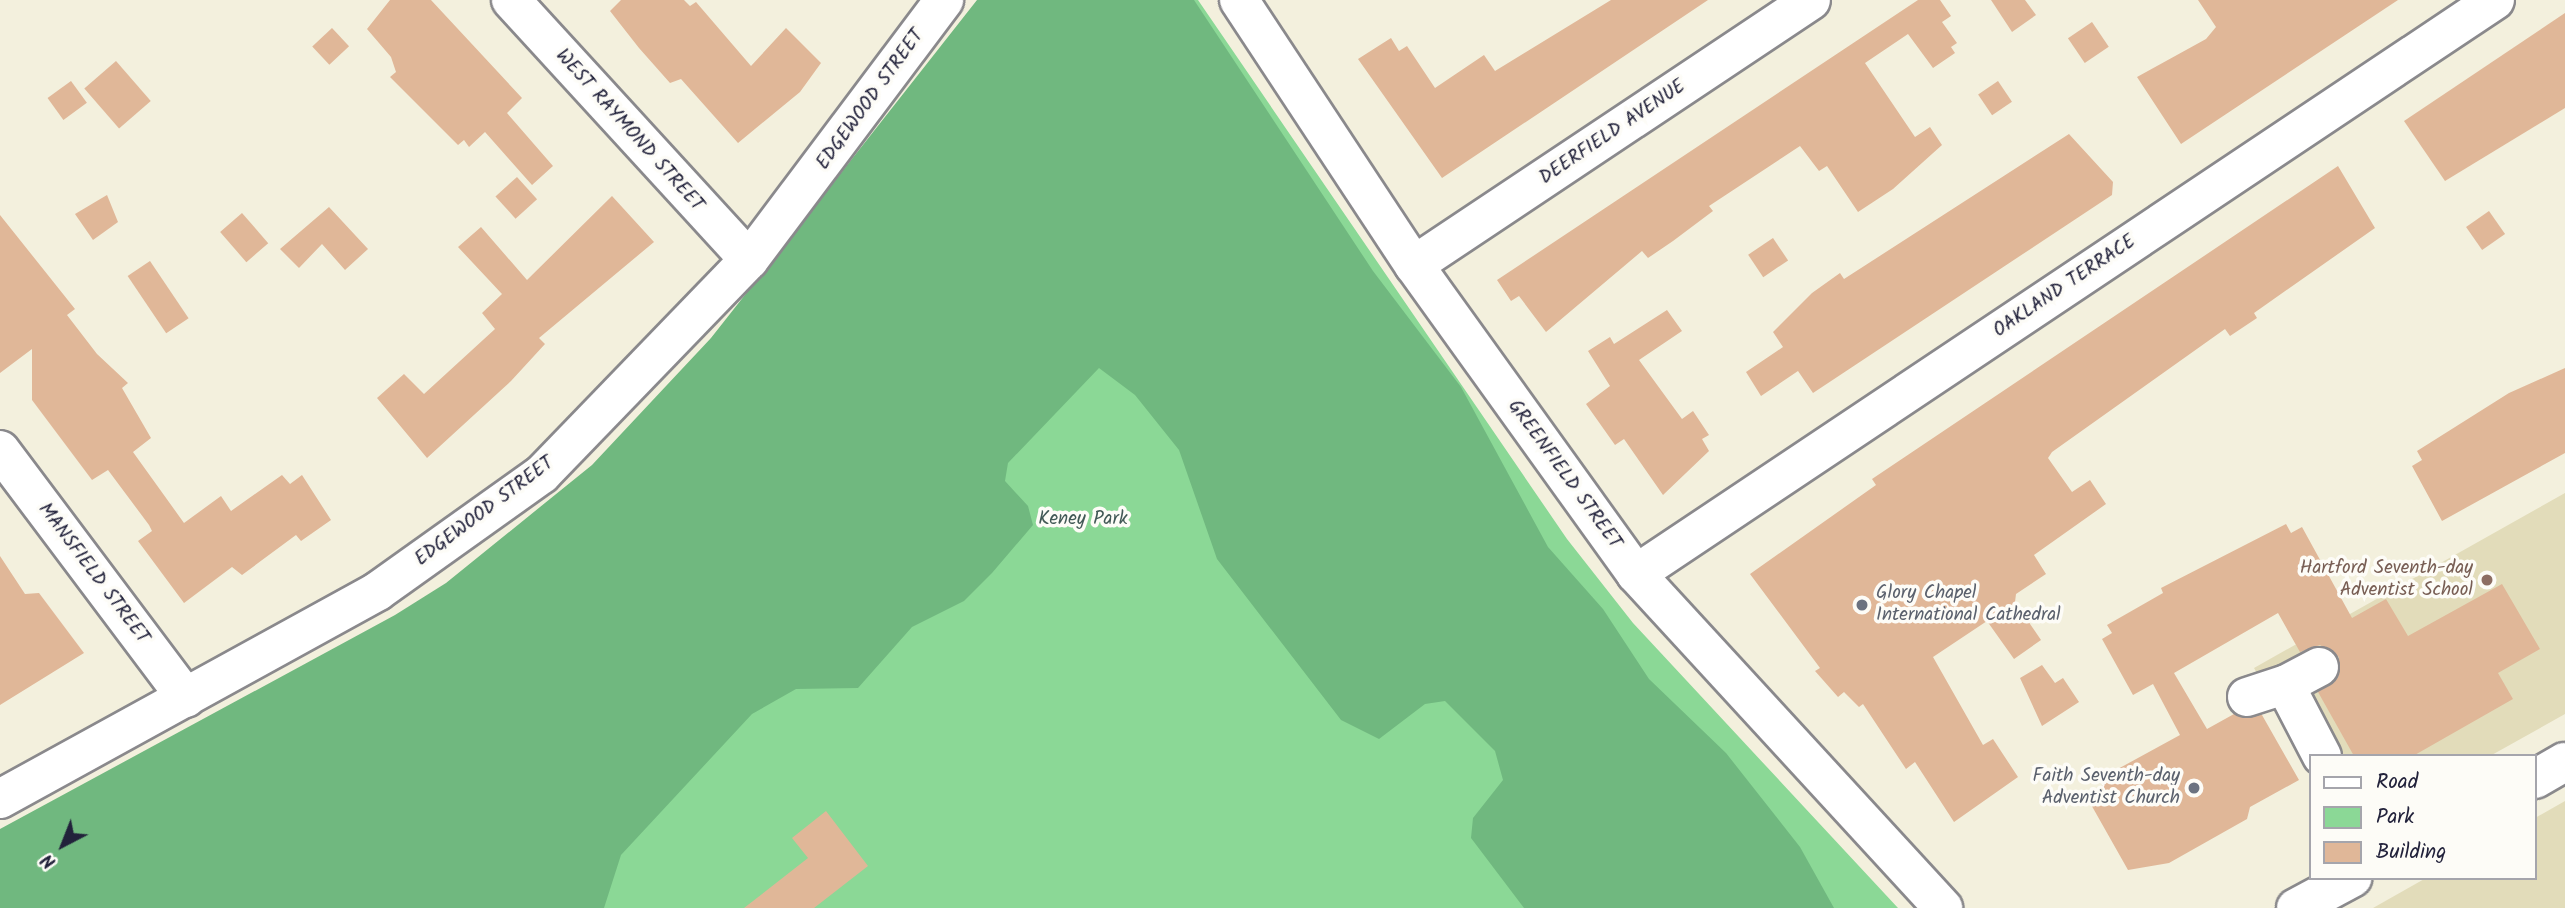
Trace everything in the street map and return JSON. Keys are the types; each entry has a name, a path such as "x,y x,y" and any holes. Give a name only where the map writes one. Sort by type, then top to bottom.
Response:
{"street":[{"name":"WEST RAYMOND STREET","path":"511,0 749,260"},
{"name":"EDGEWOOD STREET","path":"0,799 378,591 542,474 749,260 944,0"},
{"name":"GREENFIELD STREET","path":"1239,0 1414,265 1636,574 1943,908"},
{"name":"DEERFIELD AVENUE","path":"1414,265 1811,0"},
{"name":"OAKLAND TERRACE","path":"1636,574 2495,0"},
{"name":"MANSFIELD STREET","path":"0,450 187,698"},
{"path":"2247,697 2285,685 2319,667"},
{"path":"2285,685 2321,754"},
{"path":"2537,778 2565,762"},
{"path":"2296,908 2348,880"}],"shaded area":[{"name":"Hartford Seventh-day Adventist School","path":"2565,493 2565,714 2494,754 2310,754 2310,766 2254,668"},
{"path":"2565,801 2565,908 2373,908 2422,880 2537,880 2537,817"}],"green space":[{"name":"Keney Park","path":"977,0 1194,0 1373,271 1461,387 1548,547 1603,609 1649,679 1726,753 1800,847 1834,908 1524,908 1471,838 1473,818 1503,780 1495,751 1445,701 1425,704 1379,739 1341,720 1217,559 1179,450 1135,395 1099,368 1008,463 1005,481 1028,506 1033,525 992,573 964,601 912,627 858,688 796,689 752,714 621,855 604,908 0,908 0,829 395,615 446,583 592,465 711,338"},
{"name":"Keney Park","path":"990,0 1198,0 1567,539 1633,623 1898,908 0,908 512,538 629,438"}],"building":[{"path":"390,0 431,0 522,98 507,113 553,166 532,185 485,132 469,147 464,140 458,145 390,77 396,72 391,57 367,29"},
{"path":"621,0 684,0 690,6 696,2 751,66 786,28 821,63 800,92 738,143 681,79 670,83 639,48 610,11"},
{"path":"1611,0 1708,0 1442,178 1358,59 1391,38 1399,51 1407,46 1435,88 1484,55 1495,71"},
{"path":"1918,0 1940,0 1951,16 1942,22 1957,43 1951,47 1955,53 1933,68 1908,34 1865,63 1915,137 1930,127 1942,145 1893,189 1858,212 1827,166 1819,171 1800,146 1709,206 1713,211 1648,258 1642,251 1546,332 1519,296 1511,301 1497,280"},
{"path":"1991,0 2025,0 2036,15 2012,32"},
{"path":"2198,0 2398,0 2181,144 2137,77 2206,39 2216,27"},
{"path":"2565,13 2565,108 2445,181 2404,121"},
{"path":"2092,22 2109,47 2085,63 2068,38"},
{"path":"332,28 349,46 329,65 312,46"},
{"path":"116,61 151,101 119,129 84,89"},
{"path":"71,81 87,103 63,120 48,98"},
{"path":"1998,81 2012,102 1992,115 1978,94"},
{"path":"2069,134 2113,182 2112,195 1813,393 1798,371 1761,396 1746,372 1783,347 1773,332 1812,293 1840,273 1844,279"},
{"path":"2338,166 2375,228 2254,313 2257,318 2230,336 2225,329 2052,452 2048,458 2072,492 2090,480 2106,504 2034,555 2046,574 2016,594 2015,602 2041,640 2014,659 1987,621 1933,657 1983,745 1993,739 2018,777 1954,822 1915,762 1906,769 1863,704 1859,707 1844,692 1838,697 1815,671 1820,668 1750,574 1876,485 1872,479"},
{"path":"517,177 537,199 516,219 495,196"},
{"path":"107,195 118,222 93,240 75,214"},
{"path":"612,196 654,242 539,338 545,344 511,381 427,458 377,398 404,374 424,394 495,329 482,313 502,294 458,247 481,227 527,280"},
{"path":"329,207 368,249 345,270 322,244 299,268 280,249"},
{"path":"2489,211 2505,234 2482,250 2466,227"},
{"path":"242,213 268,243 246,262 220,232"},
{"path":"0,215 75,309 67,315 97,354 128,383 122,388 151,438 133,452 184,523 221,496 231,511 282,475 290,484 302,475 331,520 301,541 296,535 242,575 232,567 184,603 138,541 152,531 108,470 92,480 32,400 32,349 0,373"},
{"path":"1773,238 1788,260 1763,277 1748,255"},
{"path":"150,261 189,318 166,333 128,276"},
{"path":"1667,310 1682,331 1639,360 1682,419 1693,411 1709,435 1702,439 1709,451 1663,495 1624,439 1615,445 1586,404 1610,386 1588,351 1610,337 1614,344"},
{"path":"2565,368 2565,453 2442,521 2412,466 2422,460 2417,451 2509,393"},
{"path":"2286,524 2291,533 2302,527 2352,618 2386,599 2408,636 2502,584 2540,649 2498,673 2513,699 2417,754 2353,754 2318,692 2338,678 2339,657 2320,645 2300,652 2278,613 2174,673 2207,729 2234,714 2262,715 2299,780 2250,807 2247,819 2169,863 2128,870 2089,801 2106,791 2102,785 2116,770 2180,735 2153,684 2133,695 2102,639 2112,633 2107,625 2163,593 2161,588"},
{"path":"0,556 25,594 39,593 84,653 0,705"},
{"path":"2042,665 2055,683 2063,678 2079,702 2042,726 2020,678"},
{"path":"826,811 868,866 814,908 744,908 808,858 792,838"}],"place":[{"name":"Hartford Seventh-day Adventist School","path":"2487,580"},
{"name":"Glory Chapel International Cathedral","path":"1862,605"},
{"name":"Faith Seventh-day Adventist Church","path":"2194,788"}]}
